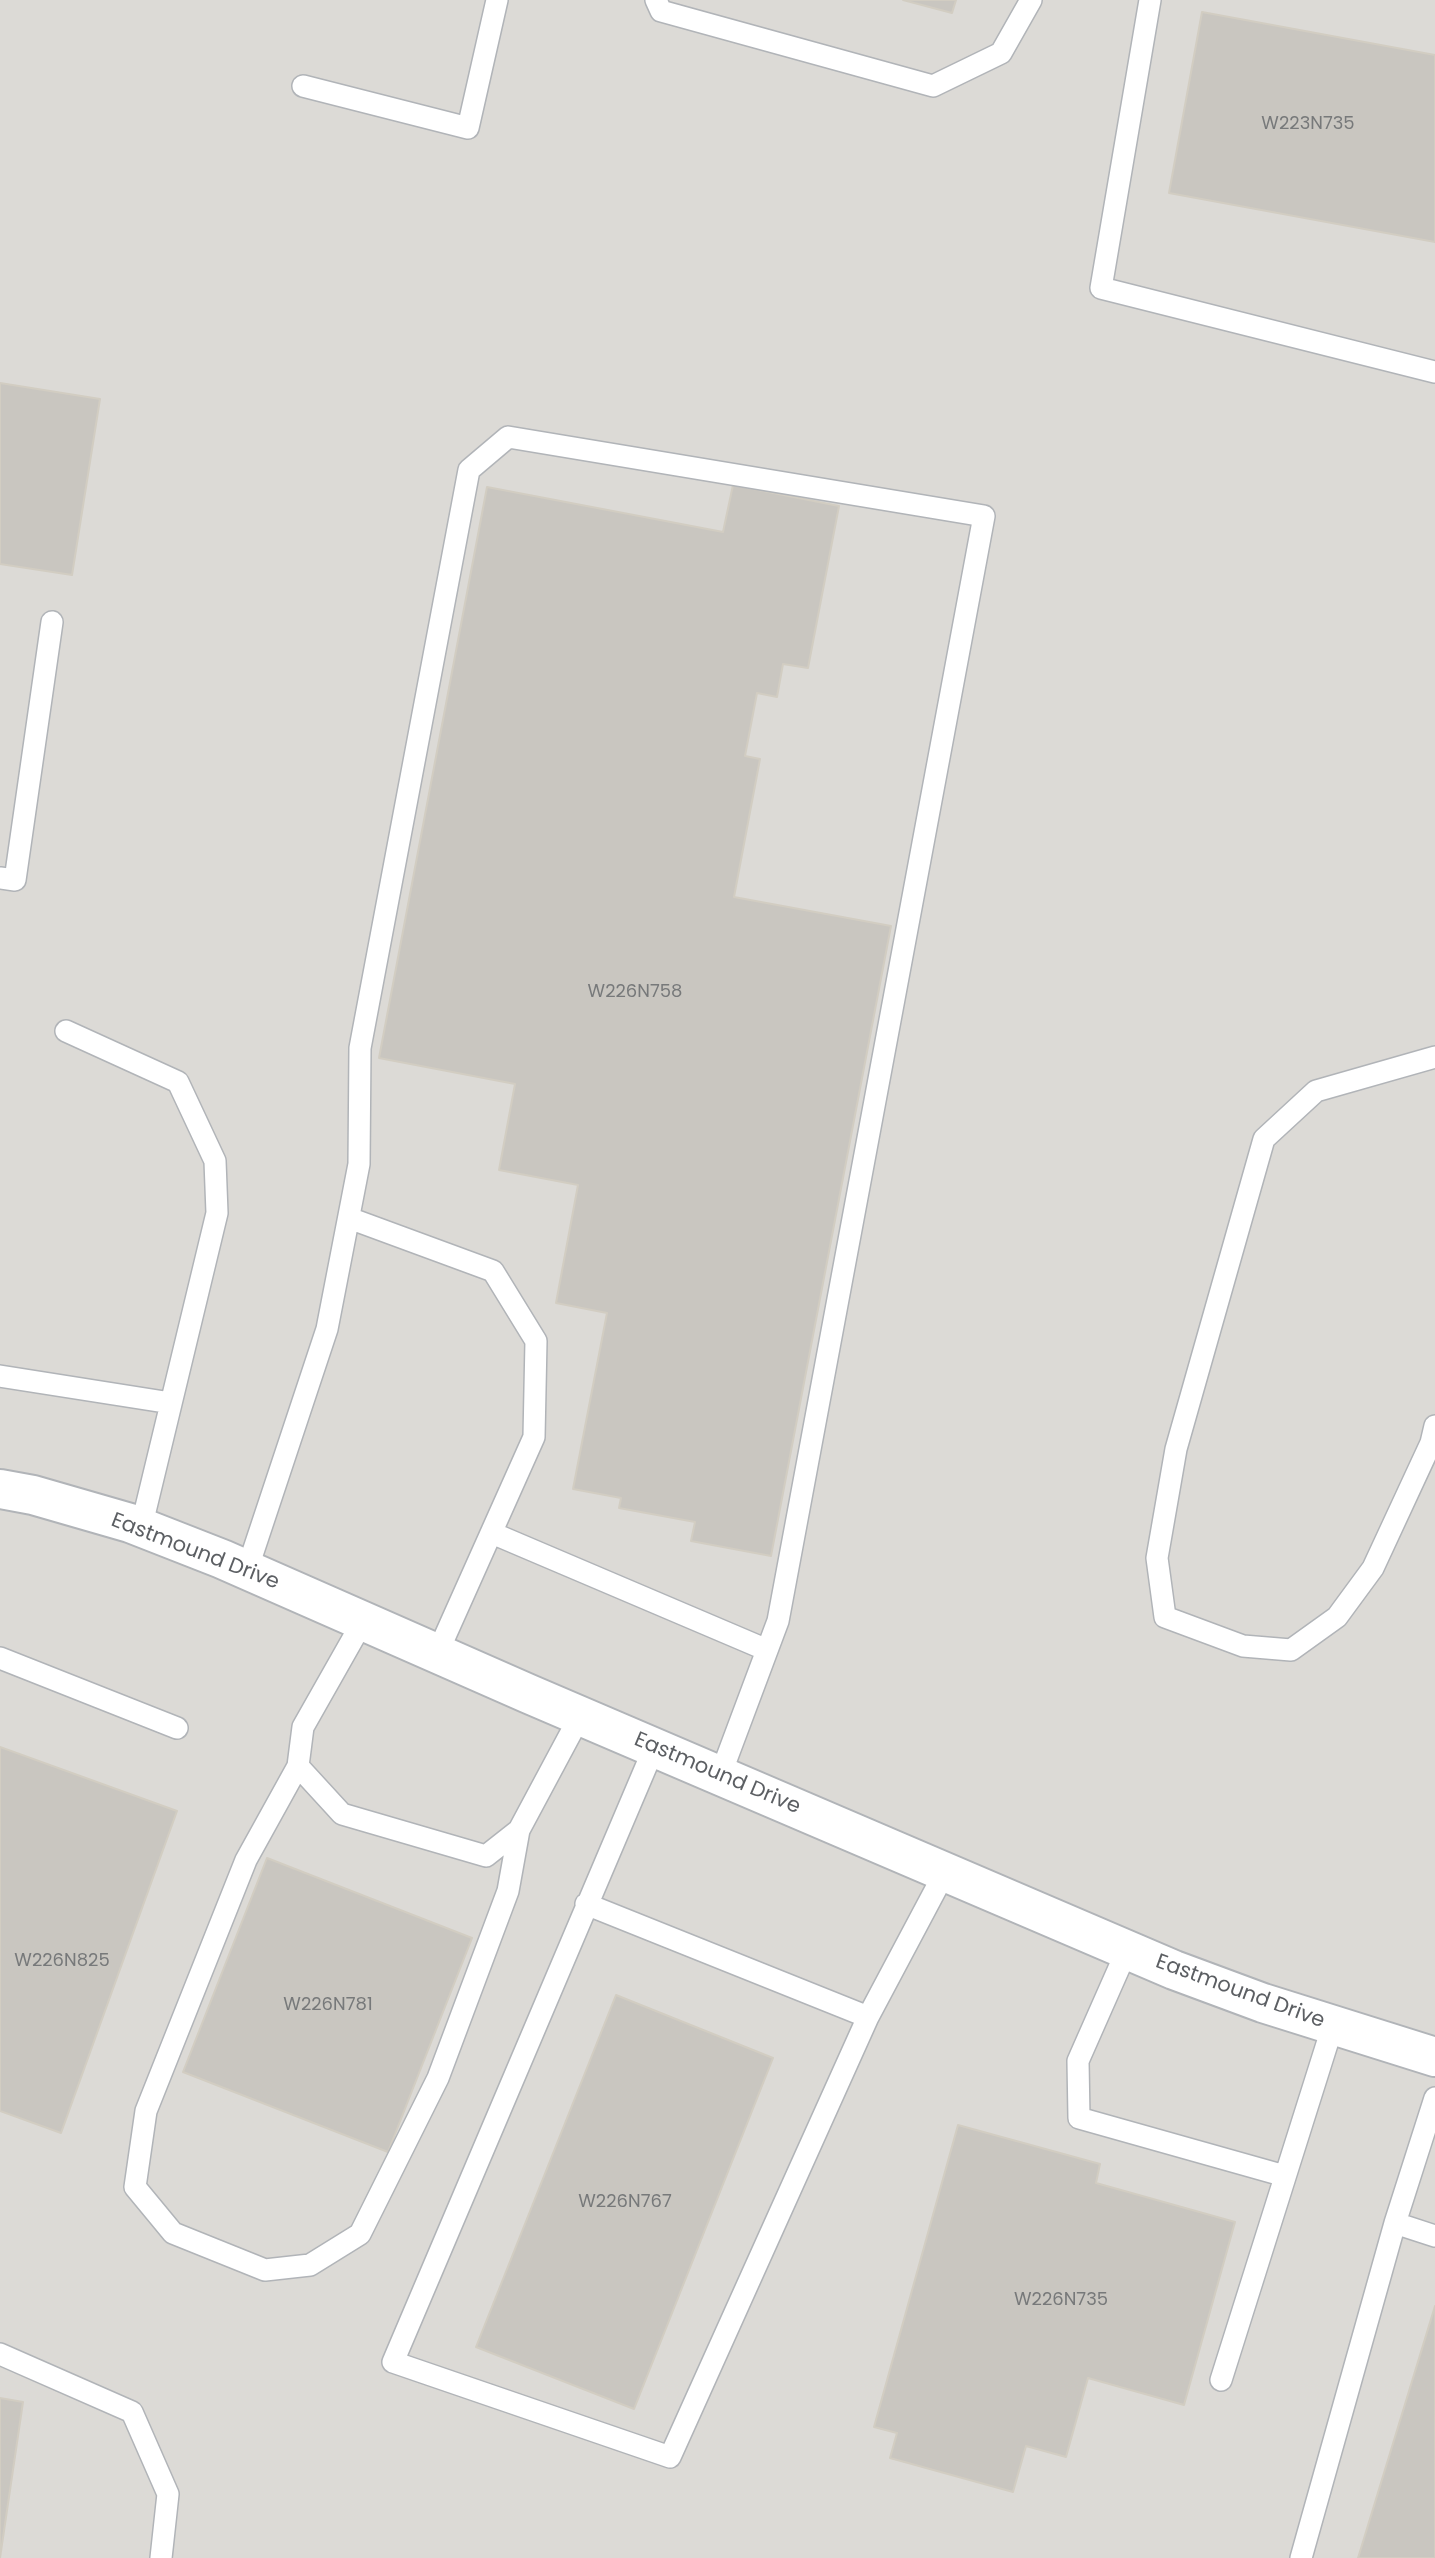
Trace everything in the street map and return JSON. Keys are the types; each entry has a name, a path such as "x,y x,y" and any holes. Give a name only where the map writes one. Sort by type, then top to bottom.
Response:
{"street":[{"name":"Eastmound Drive","path":"0,1489 33,1495 141,1528 247,1570 1127,1950 1263,2003 1435,2057"}],"lane":[{"path":"303,86 468,128 497,0"},
{"path":"656,0 661,11 933,86 1001,53 1031,0"},
{"path":"1150,0 1101,288 1435,372"},
{"path":"247,1570 327,1329 359,1164 360,1048 469,470 508,437 984,516 778,1620 720,1776"},
{"path":"0,878 15,880 52,622"},
{"path":"66,1031 178,1083 215,1161 217,1213 141,1528"},
{"path":"1435,1058 1316,1091 1264,1139 1176,1449 1157,1558 1165,1617 1243,1646 1291,1650 1337,1617 1373,1568 1431,1443 1435,1426"},
{"path":"349,1218 493,1271 536,1341 534,1437 437,1654"},
{"path":"0,1377 172,1403"},
{"path":"492,1533 767,1650"},
{"path":"363,1621 303,1727 298,1766 247,1860 146,2111 135,2187 173,2233 265,2270 310,2264 360,2234 438,2078 508,1891 519,1830 580,1716"},
{"path":"0,1658 177,1728"},
{"path":"654,1748 393,2362 670,2457 868,2017 945,1872"},
{"path":"298,1766 342,1814 486,1856 519,1830"},
{"path":"586,1904 868,2017"},
{"path":"1127,1950 1078,2061 1079,2118 1285,2176"},
{"path":"1220,2380 1333,2025"},
{"path":"1301,2558 1395,2223 1435,2098"},
{"path":"1395,2223 1435,2236"},
{"path":"0,2354 132,2412 168,2494 162,2558"}],"shaded area":[{"path":"0,0 1435,0 1435,2558 0,2558"}],"building":[{"path":"903,0 956,0 952,13"},
{"path":"1202,12 1435,55 1435,242 1169,193"},
{"path":"0,383 100,399 72,575 0,564"},
{"path":"733,485 839,506 808,668 783,664 777,697 757,693 745,756 760,759 734,897 891,926 771,1556 691,1541 695,1522 619,1508 621,1498 573,1489 607,1313 556,1303 578,1185 499,1170 515,1084 379,1058 487,487 723,532"},
{"path":"0,1747 177,1811 61,2133 0,2111"},
{"path":"267,1858 472,1938 388,2152 183,2072"},
{"path":"616,1995 773,2058 634,2409 476,2347"},
{"path":"958,2125 1100,2164 1096,2183 1235,2222 1184,2405 1088,2378 1066,2457 1026,2446 1013,2492 890,2458 897,2433 874,2427"},
{"path":"1435,2306 1435,2558 1358,2558"},
{"path":"0,2398 23,2402 0,2558"}]}
